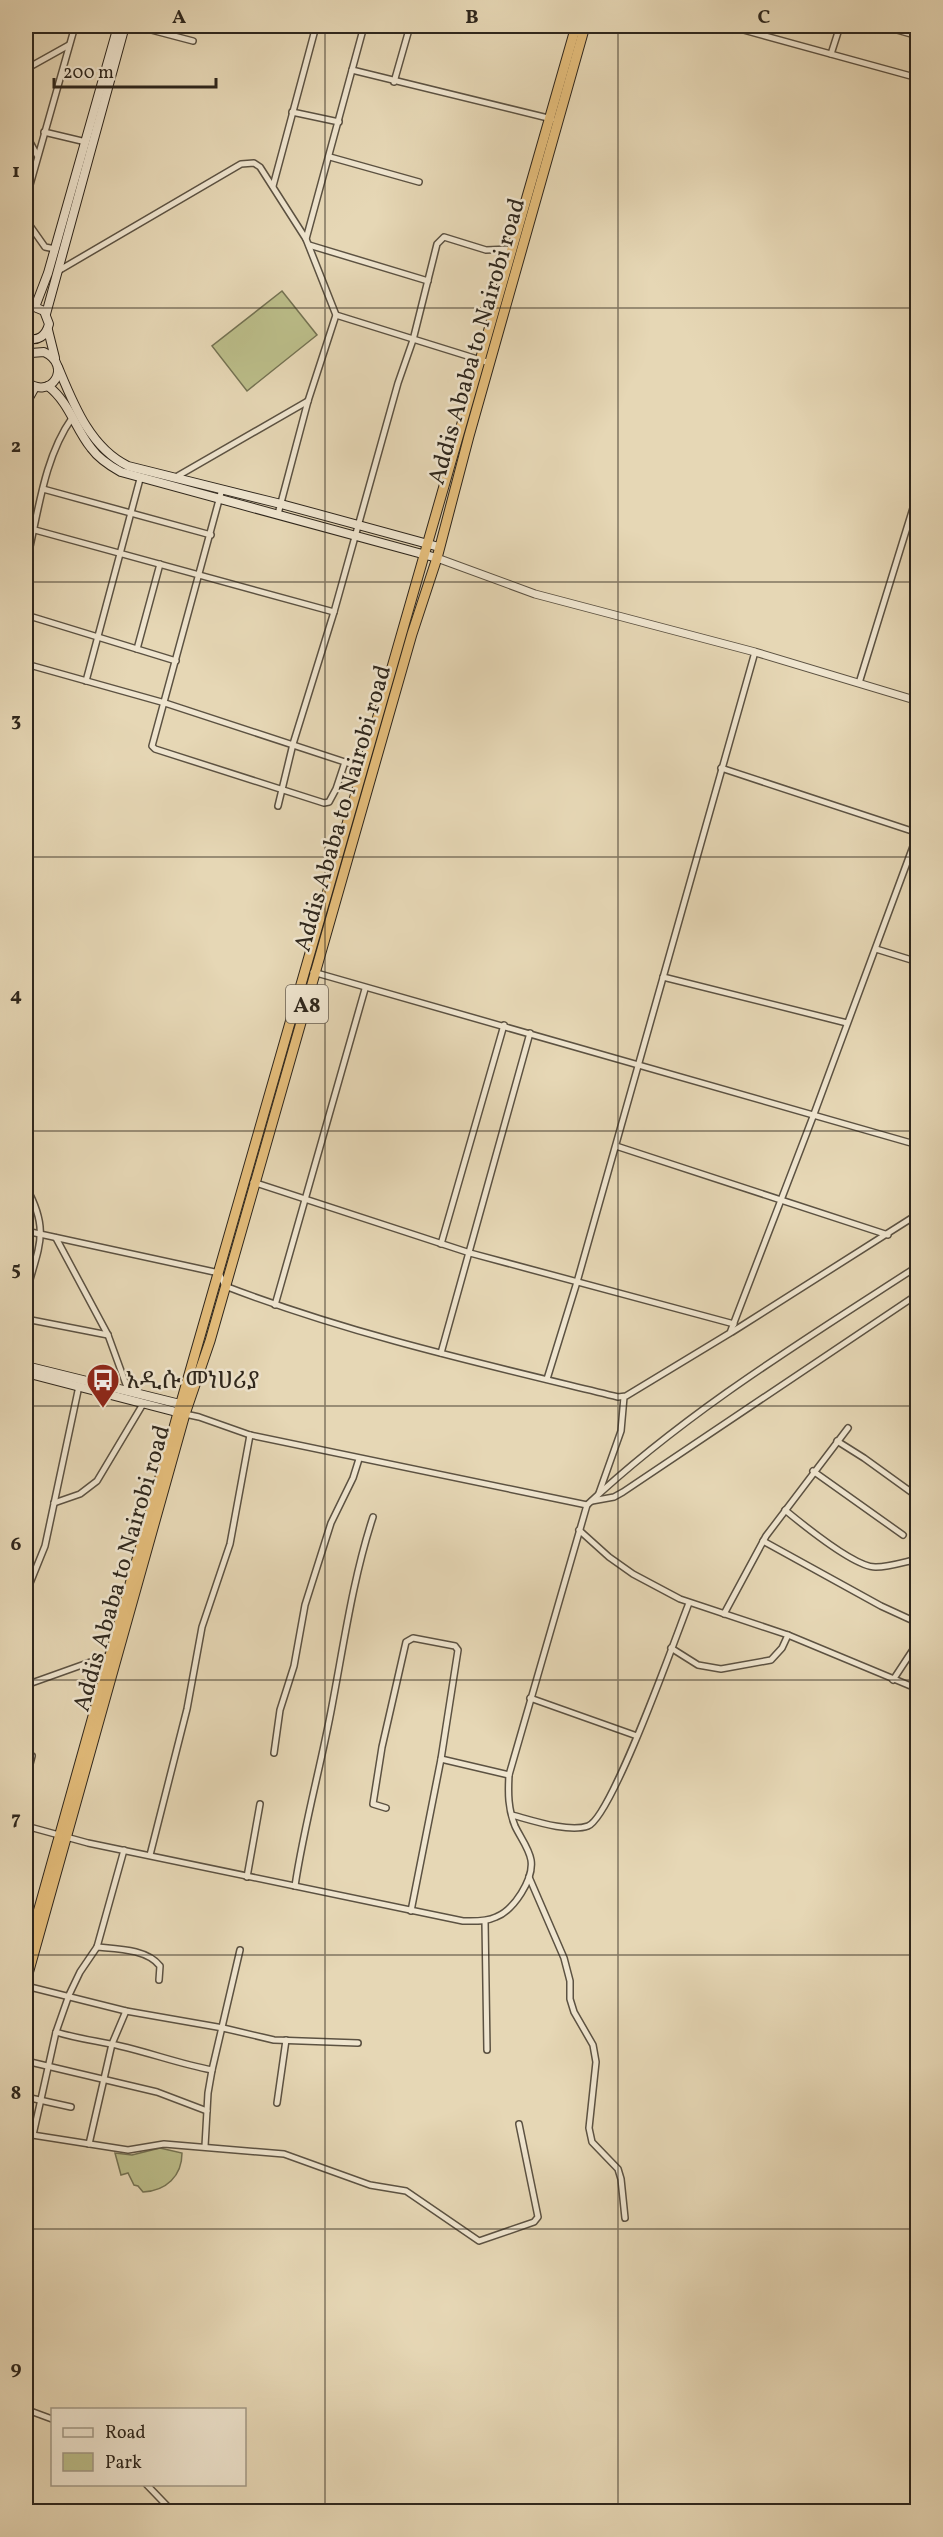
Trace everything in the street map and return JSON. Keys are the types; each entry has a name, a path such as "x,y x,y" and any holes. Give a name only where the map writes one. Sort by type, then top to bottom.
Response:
{"highway":[{"name":"Addis Ababa to Nairobi road","path":"26,1983 110,1655 183,1409 225,1286 305,970 427,549 485,362 554,119 576,26"},
{"name":"Addis Ababa to Nairobi road","path":"26,1955 63,1837 219,1273 315,973 412,634 437,558 512,249 585,26"}],"main road":[{"path":"35,307 55,249 118,26"},
{"path":"125,26 46,314 57,363 68,390 99,444 115,460 134,468 176,477 278,514 354,536 427,549 439,547"},
{"path":"26,308 35,307 46,314"},
{"path":"26,338 38,339 48,330"},
{"path":"26,358 38,351 50,354 57,363 56,379 48,386 35,387 26,381"},
{"path":"48,386 58,394 99,457 121,472 136,478 281,504 357,525 427,549 437,558"},
{"path":"26,403 35,387"},
{"path":"134,468 136,478"},
{"path":"26,1366 143,1404 183,1409"},
{"path":"26,1373 128,1390 183,1409"}],"street":[{"path":"26,199 75,26"},
{"path":"136,26 193,41"},
{"path":"273,186 316,26"},
{"path":"308,242 364,26"},
{"path":"394,82 410,26"},
{"path":"729,26 918,78"},
{"path":"831,54 840,26"},
{"path":"886,26 918,36"},
{"path":"26,69 69,45"},
{"path":"352,70 554,119"},
{"path":"292,112 339,122"},
{"path":"44,132 86,142"},
{"path":"26,135 37,155"},
{"path":"330,157 419,182"},
{"path":"58,271 241,164 247,162 260,167 308,242 336,315 308,401 278,514"},
{"path":"26,220 45,247 55,249"},
{"path":"278,806 293,744 413,340 437,244 444,237 486,250 512,249"},
{"path":"308,242 428,281"},
{"path":"336,315 485,362"},
{"path":"176,477 308,401"},
{"path":"26,564 57,444 72,418"},
{"path":"86,681 121,553 136,478"},
{"path":"44,489 211,535"},
{"path":"859,683 918,492"},
{"path":"221,494 165,703 152,741 155,749 324,802 329,802 336,789 345,762"},
{"path":"34,530 334,612"},
{"path":"437,558 535,594 755,652 918,701"},
{"path":"137,649 160,564"},
{"path":"26,615 176,661"},
{"path":"547,1379 616,1146 755,652"},
{"path":"26,664 165,703 363,768"},
{"path":"721,768 918,833 730,1333"},
{"path":"876,949 918,962"},
{"path":"305,970 918,1145"},
{"path":"663,977 847,1023"},
{"path":"275,1305 307,1200 365,989"},
{"path":"441,1244 504,1025"},
{"path":"441,1353 530,1033"},
{"path":"616,1146 888,1235"},
{"path":"250,1182 470,1253 734,1324"},
{"path":"26,1187 36,1205 42,1235 26,1294"},
{"path":"26,1231 219,1273 225,1286 275,1305 441,1353 624,1396 730,1333 918,1214"},
{"path":"56,1238 108,1335 128,1390"},
{"path":"625,2218 618,2169 592,2142 589,2128 596,2062 593,2045 574,2012 564,1958 529,1877 530,1857 512,1815 508,1793 509,1775 579,1530 589,1503 614,1480 729,1390 918,1266"},
{"path":"183,1409 250,1435 359,1459 589,1503 615,1497 623,1492 918,1294"},
{"path":"26,1318 108,1335"},
{"path":"26,1593 45,1546 80,1383"},
{"path":"597,1496 621,1431 624,1396"},
{"path":"54,1503 80,1494 97,1481 143,1404"},
{"path":"724,1614 763,1541 813,1471 848,1428"},
{"path":"150,1855 187,1709 202,1627 230,1544 250,1435"},
{"path":"837,1441 918,1497"},
{"path":"274,1753 280,1710 294,1665 305,1605 331,1523 353,1478 359,1459"},
{"path":"813,1471 903,1535"},
{"path":"785,1510 816,1534 865,1565 877,1567 918,1559"},
{"path":"295,1886 302,1838 332,1707 360,1561 373,1517"},
{"path":"579,1530 609,1557 633,1574 689,1603 788,1635 918,1689"},
{"path":"763,1541 918,1623"},
{"path":"512,1815 562,1826 589,1826 598,1818 612,1795 637,1736 689,1603"},
{"path":"671,1648 698,1665 721,1669 771,1660 782,1648 788,1635"},
{"path":"386,1808 373,1804 382,1747 406,1642 409,1638 458,1648 441,1759 411,1911"},
{"path":"893,1680 918,1642"},
{"path":"26,1685 110,1655"},
{"path":"530,1698 637,1736"},
{"path":"26,1777 32,1756"},
{"path":"441,1759 509,1775"},
{"path":"247,1876 260,1804"},
{"path":"26,1826 63,1837 463,1921 485,1921 503,1914 511,1906 529,1877"},
{"path":"33,2135 56,2032 80,1972 97,1947 124,1850"},
{"path":"485,1921 487,2050"},
{"path":"97,1947 126,1950 156,1960 160,1966 159,1980"},
{"path":"205,2146 212,2070 240,1950"},
{"path":"26,1983 126,2011 223,2028 274,2040 358,2043"},
{"path":"89,2144 112,2044 126,2011"},
{"path":"56,2032 212,2070"},
{"path":"277,2103 286,2040"},
{"path":"26,2061 157,2092 207,2111"},
{"path":"26,2097 71,2107"},
{"path":"26,2134 128,2150 164,2144 284,2154 370,2185 406,2191 479,2241 534,2222 538,2217 519,2124"},
{"path":"26,2412 51,2419"},
{"path":"148,2486 173,2511"}],"green space":[{"path":"282,291 317,335 247,391 212,346"},
{"path":"160,2148 182,2153 179,2169 171,2181 159,2189 143,2192 134,2185 128,2173 121,2175 115,2153 132,2155"}],"place":[{"name":"አዲሱ መነሀሪያ","path":"103,1409"}]}
